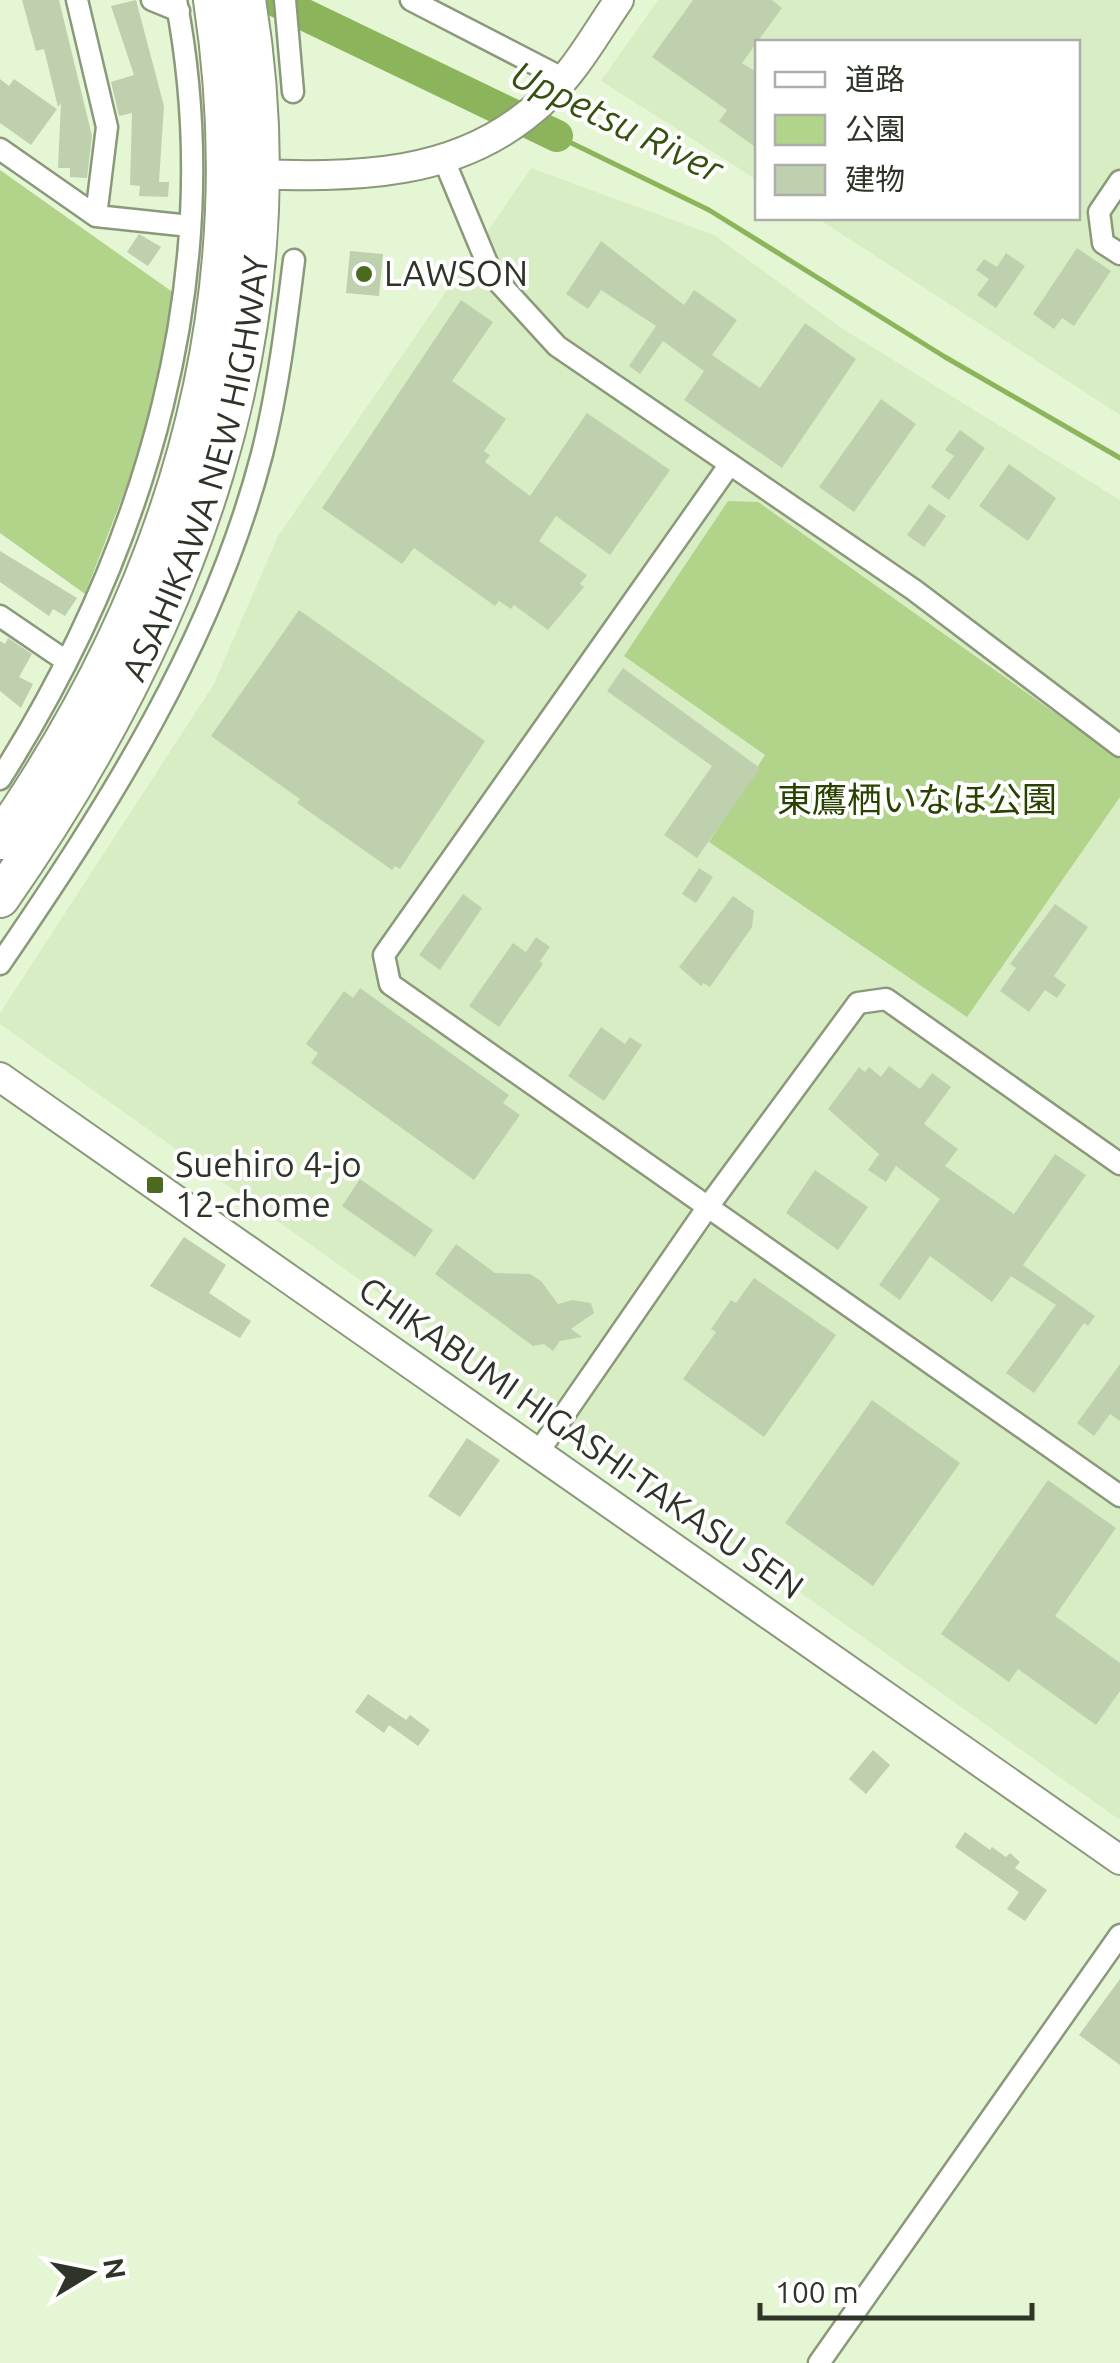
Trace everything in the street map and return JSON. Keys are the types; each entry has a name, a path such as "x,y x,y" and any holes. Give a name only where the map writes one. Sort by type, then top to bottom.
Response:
{"highway":[{"name":"ASAHIKAWA NEW HIGHWAY","path":"0,898 106,769 202,518 231,415 251,299 244,175 213,9"},
{"name":"ASAHIKAWA NEW HIGHWAY","path":"0,840 90,698 159,543 210,365 223,267 244,175"}],"street":[{"path":"77,0 107,126 96,216"},
{"path":"0,778 66,660 119,548 161,420 181,326 190,226 190,120 213,9 152,0"},
{"path":"285,0 293,92"},
{"path":"244,175 380,175 444,160 490,140 556,88 619,0"},
{"path":"421,2 556,88"},
{"path":"0,148 96,216 190,226"},
{"path":"444,160 492,276 557,346 914,590 1120,746"},
{"path":"1120,181 1099,212 1104,242 1120,254"},
{"path":"0,964 106,769 188,657 230,555 262,454 294,260"},
{"path":"251,299 288,306"},
{"path":"730,464 384,955 390,984 1120,1496"},
{"path":"0,616 66,660"},
{"path":"538,1454 708,1208 858,1004 886,999 1120,1164"},
{"name":"CHIKABUMI HIGASHI-TAKASU SEN","path":"0,1076 1120,1860"},
{"path":"820,2363 1120,1935"}],"shaded area":[{"path":"658,0 1120,0 1120,415 820,220 1080,220 1080,40 755,40 755,179 601,81"},
{"path":"531,168 714,235 843,329 1120,500 1120,1820 0,1024 0,1013 214,684 278,536"}],"green space":[{"path":"0,170 181,298 148,431 85,594 0,533"},
{"name":"東鷹栖いなほ公園","path":"728,501 758,502 1120,759 1120,797 967,1017 709,842 765,755 624,656"}],"building":[{"path":"22,0 59,0 92,136 87,178 70,177 70,168 58,168 61,103 58,107 44,49 36,51"},
{"path":"136,0 164,106 159,182 169,182 168,197 139,196 140,186 130,185 132,113 119,116 111,82 134,75 111,6"},
{"path":"693,0 772,0 782,8 755,40 742,63 755,71 755,147 719,121 727,110 652,57"},
{"path":"0,79 9,86 14,79 57,109 31,145 0,123"},
{"path":"139,234 161,247 148,266 127,252"},
{"path":"601,241 684,305 694,290 737,320 712,355 760,388 805,323 856,359 782,468 684,400 704,371 663,341 640,374 629,366 656,326 601,290 588,309 566,294"},
{"path":"1077,248 1111,271 1074,326 1062,318 1054,329 1033,314"},
{"name":"LAWSON","path":"350,251 383,254 379,296 346,293"},
{"path":"1006,253 1025,266 996,308 977,295 989,279 976,270 984,259 997,267"},
{"path":"461,300 493,322 452,381 506,419 484,451 490,455 485,462 530,496 587,413 670,470 610,555 556,516 539,541 587,575 580,584 584,587 548,630 514,605 511,609 499,601 495,606 414,548 402,564 322,508"},
{"path":"881,399 916,424 854,512 819,487"},
{"path":"960,430 985,448 949,500 931,487 954,456 945,450"},
{"path":"1009,464 1056,498 1028,541 979,506"},
{"path":"929,504 946,516 924,547 907,535"},
{"path":"0,551 77,598 65,616 53,609 49,616 0,582"},
{"path":"299,610 485,741 400,869 395,866 392,870 211,736"},
{"path":"8,638 32,654 19,677 33,684 21,708 0,691 0,641 5,644"},
{"path":"623,668 760,768 697,858 664,835 712,766 607,691"},
{"path":"699,868 713,877 696,903 682,894"},
{"path":"463,894 482,908 440,970 419,955"},
{"path":"733,896 754,911 752,927 710,987 703,983 701,986 679,967"},
{"path":"1055,904 1088,927 1054,976 1066,985 1057,998 1045,990 1029,1012 1000,991 1016,968 1010,964"},
{"path":"536,937 550,947 540,961 543,964 499,1027 469,1006 513,943 526,952"},
{"path":"360,988 509,1095 503,1103 520,1115 474,1180 311,1063 318,1053 306,1044 344,991 353,998"},
{"path":"601,1027 625,1044 630,1037 642,1045 604,1101 568,1076"},
{"path":"889,1066 920,1089 932,1073 951,1087 924,1124 958,1149 945,1166 1014,1214 1055,1154 1086,1175 1023,1265 1095,1316 1088,1326 1084,1323 1034,1393 1006,1373 1056,1305 1011,1276 992,1302 930,1256 900,1300 879,1285 940,1199 896,1166 886,1182 868,1170 879,1154 828,1109 859,1067 865,1072 869,1067 881,1077"},
{"path":"815,1170 868,1207 838,1250 786,1213"},
{"path":"360,1179 433,1230 415,1257 342,1206"},
{"path":"184,1237 226,1265 209,1293 251,1321 240,1338 150,1286"},
{"path":"456,1244 495,1273 530,1274 541,1281 558,1304 572,1300 591,1303 594,1313 571,1329 582,1337 560,1341 553,1351 544,1344 533,1346 435,1274"},
{"path":"754,1278 836,1335 764,1437 683,1379 716,1332 711,1329 731,1300 736,1303"},
{"path":"1120,1364 1120,1421 1110,1414 1094,1436 1077,1423"},
{"path":"872,1400 960,1463 873,1586 785,1523"},
{"path":"467,1438 500,1460 460,1517 428,1496"},
{"path":"1048,1480 1116,1528 1055,1616 1120,1663 1120,1691 1096,1725 1018,1669 1009,1682 941,1634"},
{"path":"368,1694 406,1720 410,1715 430,1730 418,1746 389,1725 384,1733 355,1712"},
{"path":"873,1750 890,1765 866,1794 849,1779"},
{"path":"965,1832 990,1850 992,1847 1006,1857 1010,1853 1020,1862 1015,1868 1047,1890 1025,1921 1007,1909 1019,1892 955,1847"},
{"path":"1120,1979 1120,2065 1079,2035"}],"waterway":[{"name":"Uppetsu River","path":"274,0 557,136"},
{"name":"Uppetsu River","path":"557,136 709,210 945,357 1120,458"}],"place":[{"name":"LAWSON","path":"364,274"},
{"name":"Suehiro 4-jo 12-chome","path":"155,1185"}]}
